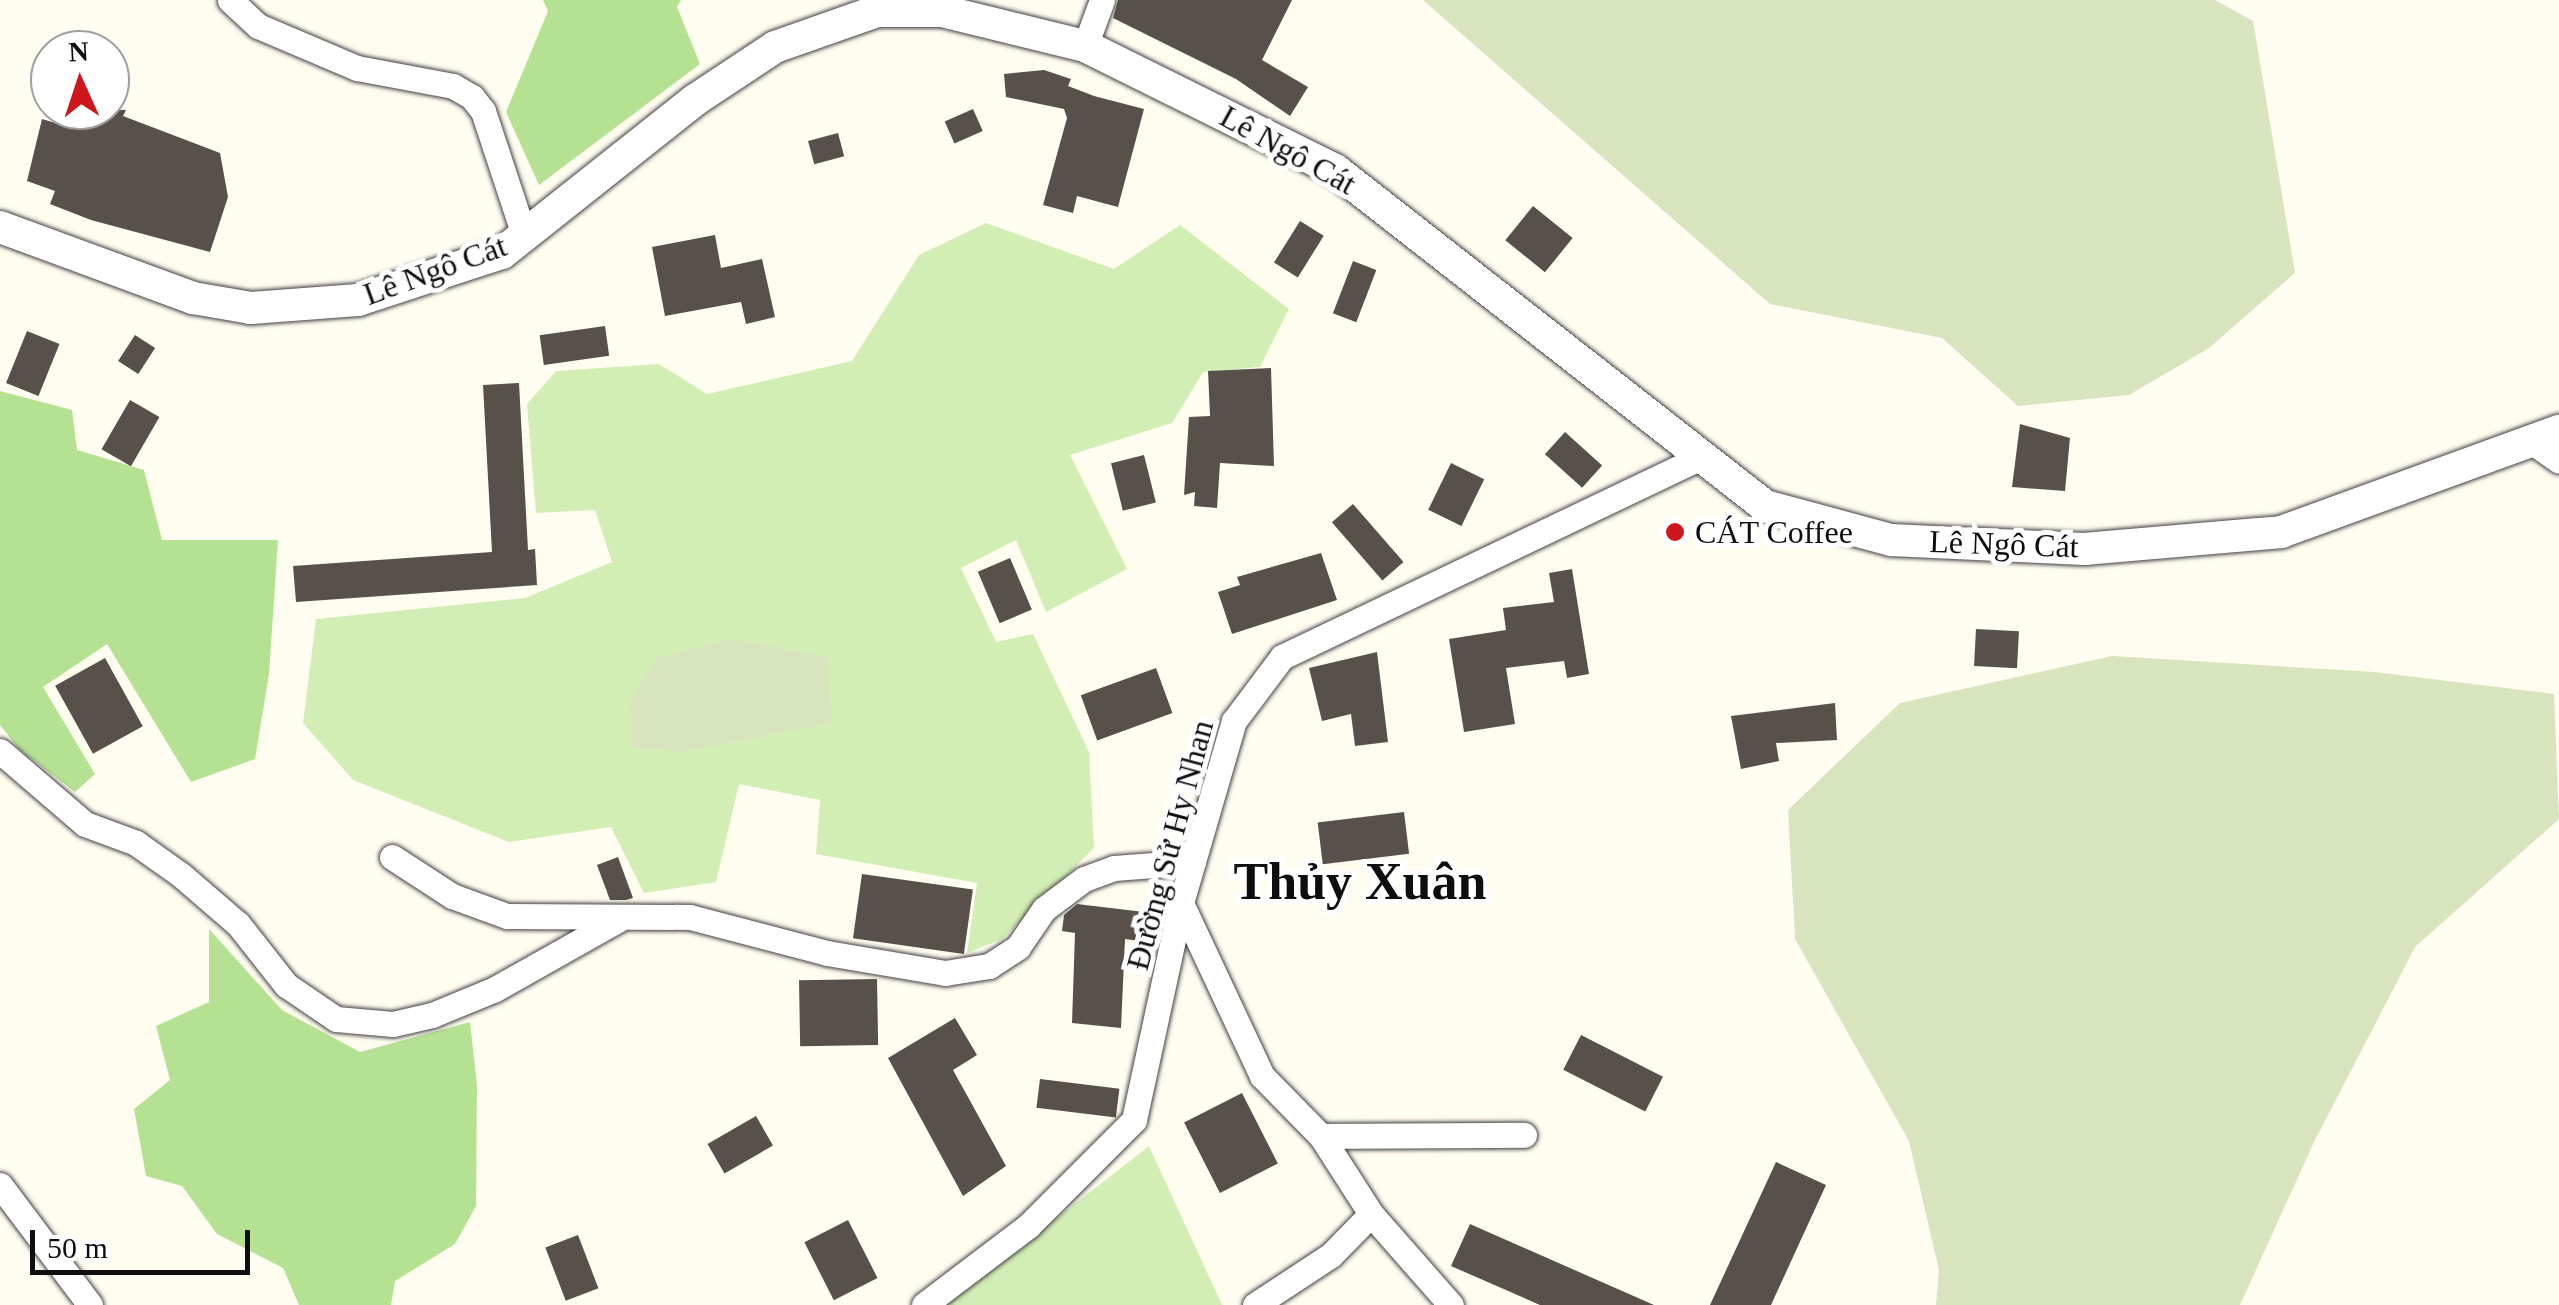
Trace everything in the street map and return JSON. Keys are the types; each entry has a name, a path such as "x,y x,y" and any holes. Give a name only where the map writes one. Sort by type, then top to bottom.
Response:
{"street":[{"path":"230,0 258,26 356,68 453,86 472,97 483,111 524,235"},
{"path":"1086,46 1102,0"},
{"name":"Lê Ngô Cát","path":"0,227 194,298 251,308 358,300 502,253 695,100 775,47 876,11 942,11 1086,46 1335,170 1527,317 1697,459 1765,506 1891,540 2084,549 2281,532 2551,445"},
{"name":"Đường Sử Hy Nhan","path":"924,1305 1028,1226 1134,1120 1182,903 1234,720 1282,657 1697,459"},
{"path":"0,750 84,824 136,843 182,875 238,924 286,985 336,1019 393,1024 432,1014 495,990 624,917"},
{"path":"392,858 452,896 507,916 690,917 827,953 945,973 990,966 1018,948 1044,909 1084,879 1114,868 1193,862"},
{"path":"1182,903 1262,1076 1321,1136 1371,1214 1452,1305"},
{"path":"1321,1136 1524,1134"},
{"path":"0,1185 90,1305"},
{"path":"1255,1305 1331,1255 1371,1214"}],"green space":[{"path":"543,0 681,0 677,7 700,64 539,185 506,112 548,11"},
{"path":"1423,0 2215,0 2253,21 2295,273 2209,348 2129,395 2018,406 1942,338 1770,304"},
{"path":"986,223 1114,269 1180,225 1289,309 1260,367 1203,372 1172,423 1070,455 1127,569 1046,612 1016,540 961,568 996,642 1033,634 1089,752 1094,848 1002,939 967,953 977,883 816,854 820,800 739,784 716,882 644,893 611,827 509,842 353,780 303,723 316,619 525,598 612,562 595,510 536,513 527,404 556,371 659,364 707,394 852,361 919,255"},
{"path":"0,391 72,410 77,450 144,470 162,540 278,540 269,674 255,759 191,782 107,644 43,687 95,774 75,792 20,750 0,725"},
{"path":"733,639 828,657 832,723 682,752 633,748 630,702 656,658"},
{"path":"2112,656 2374,672 2554,694 2559,819 2415,947 2314,1142 2240,1305 1936,1305 1939,1270 1909,1141 1795,939 1788,810 1900,703"},
{"path":"209,929 282,1010 360,1052 470,1022 477,1085 476,1206 455,1244 395,1281 391,1305 299,1305 283,1268 217,1234 182,1186 146,1176 134,1109 170,1080 156,1026 209,1002"},
{"path":"1149,1146 1222,1305 945,1305"}],"building":[{"path":"1118,0 1292,0 1262,60 1308,87 1290,116 1236,79 1113,18"},
{"path":"1044,70 1071,79 1068,86 1144,109 1118,207 1077,196 1073,213 1043,205 1067,118 1064,109 1006,97 1004,74"},
{"path":"973,109 983,131 954,144 945,122"},
{"path":"130,119 220,153 228,197 210,252 91,220 50,204 55,191 27,181 39,130 130,130"},
{"path":"838,133 844,156 814,164 808,141"},
{"path":"1533,206 1573,238 1545,272 1505,240"},
{"path":"1300,221 1324,236 1298,277 1274,263"},
{"path":"715,235 721,268 762,259 775,317 746,324 741,302 665,316 652,247"},
{"path":"1353,261 1376,270 1356,322 1333,313"},
{"path":"605,326 609,356 544,365 540,335"},
{"path":"27,331 59,344 38,396 6,383"},
{"path":"135,335 155,348 138,374 118,361"},
{"path":"1271,368 1274,466 1220,463 1217,508 1194,506 1195,492 1184,495 1189,417 1210,416 1208,371"},
{"path":"519,383 528,550 535,549 537,585 296,602 293,566 492,552 483,385"},
{"path":"130,400 159,417 131,466 102,449"},
{"path":"2020,424 2070,438 2065,491 2012,487"},
{"path":"1565,432 1602,465 1582,488 1545,454"},
{"path":"1144,455 1156,503 1123,511 1111,463"},
{"path":"1451,463 1484,479 1461,526 1428,510"},
{"path":"1353,504 1404,562 1382,580 1332,522"},
{"path":"1321,553 1337,600 1232,634 1218,592 1240,585 1237,577"},
{"path":"1010,558 1032,610 1000,623 978,572"},
{"path":"1572,569 1589,674 1567,678 1564,661 1506,668 1515,724 1464,732 1449,639 1506,630 1503,608 1554,602 1549,573"},
{"path":"1976,629 2019,631 2017,668 1974,666"},
{"path":"1377,652 1388,742 1355,746 1351,714 1322,721 1309,668"},
{"path":"105,658 143,726 93,754 55,686"},
{"path":"1156,668 1172,713 1097,740 1081,695"},
{"path":"1835,703 1837,740 1776,743 1779,761 1741,769 1731,716"},
{"path":"1404,812 1409,854 1323,864 1318,823"},
{"path":"618,857 633,898 610,900 597,865"},
{"path":"862,874 973,890 964,954 853,938"},
{"path":"1077,904 1144,912 1140,941 1125,939 1121,1028 1072,1023 1075,933 1062,931 1064,915"},
{"path":"877,979 878,1045 800,1046 799,980"},
{"path":"955,1018 977,1055 953,1070 1006,1166 963,1196 888,1058"},
{"path":"1581,1035 1663,1077 1645,1112 1563,1070"},
{"path":"1040,1079 1119,1089 1116,1118 1036,1108"},
{"path":"1242,1093 1278,1163 1220,1193 1184,1123"},
{"path":"756,1116 773,1145 725,1173 708,1144"},
{"path":"1776,1162 1826,1185 1771,1305 1710,1305"},
{"path":"848,1220 878,1278 834,1300 804,1242"},
{"path":"1470,1224 1654,1305 1540,1305 1451,1266"},
{"path":"578,1235 598,1288 566,1301 545,1248"}],"place":[{"name":"CÁT Coffee","path":"1675,532"}],"district":[{"name":"Thủy Xuân","path":"1360,882"}]}
